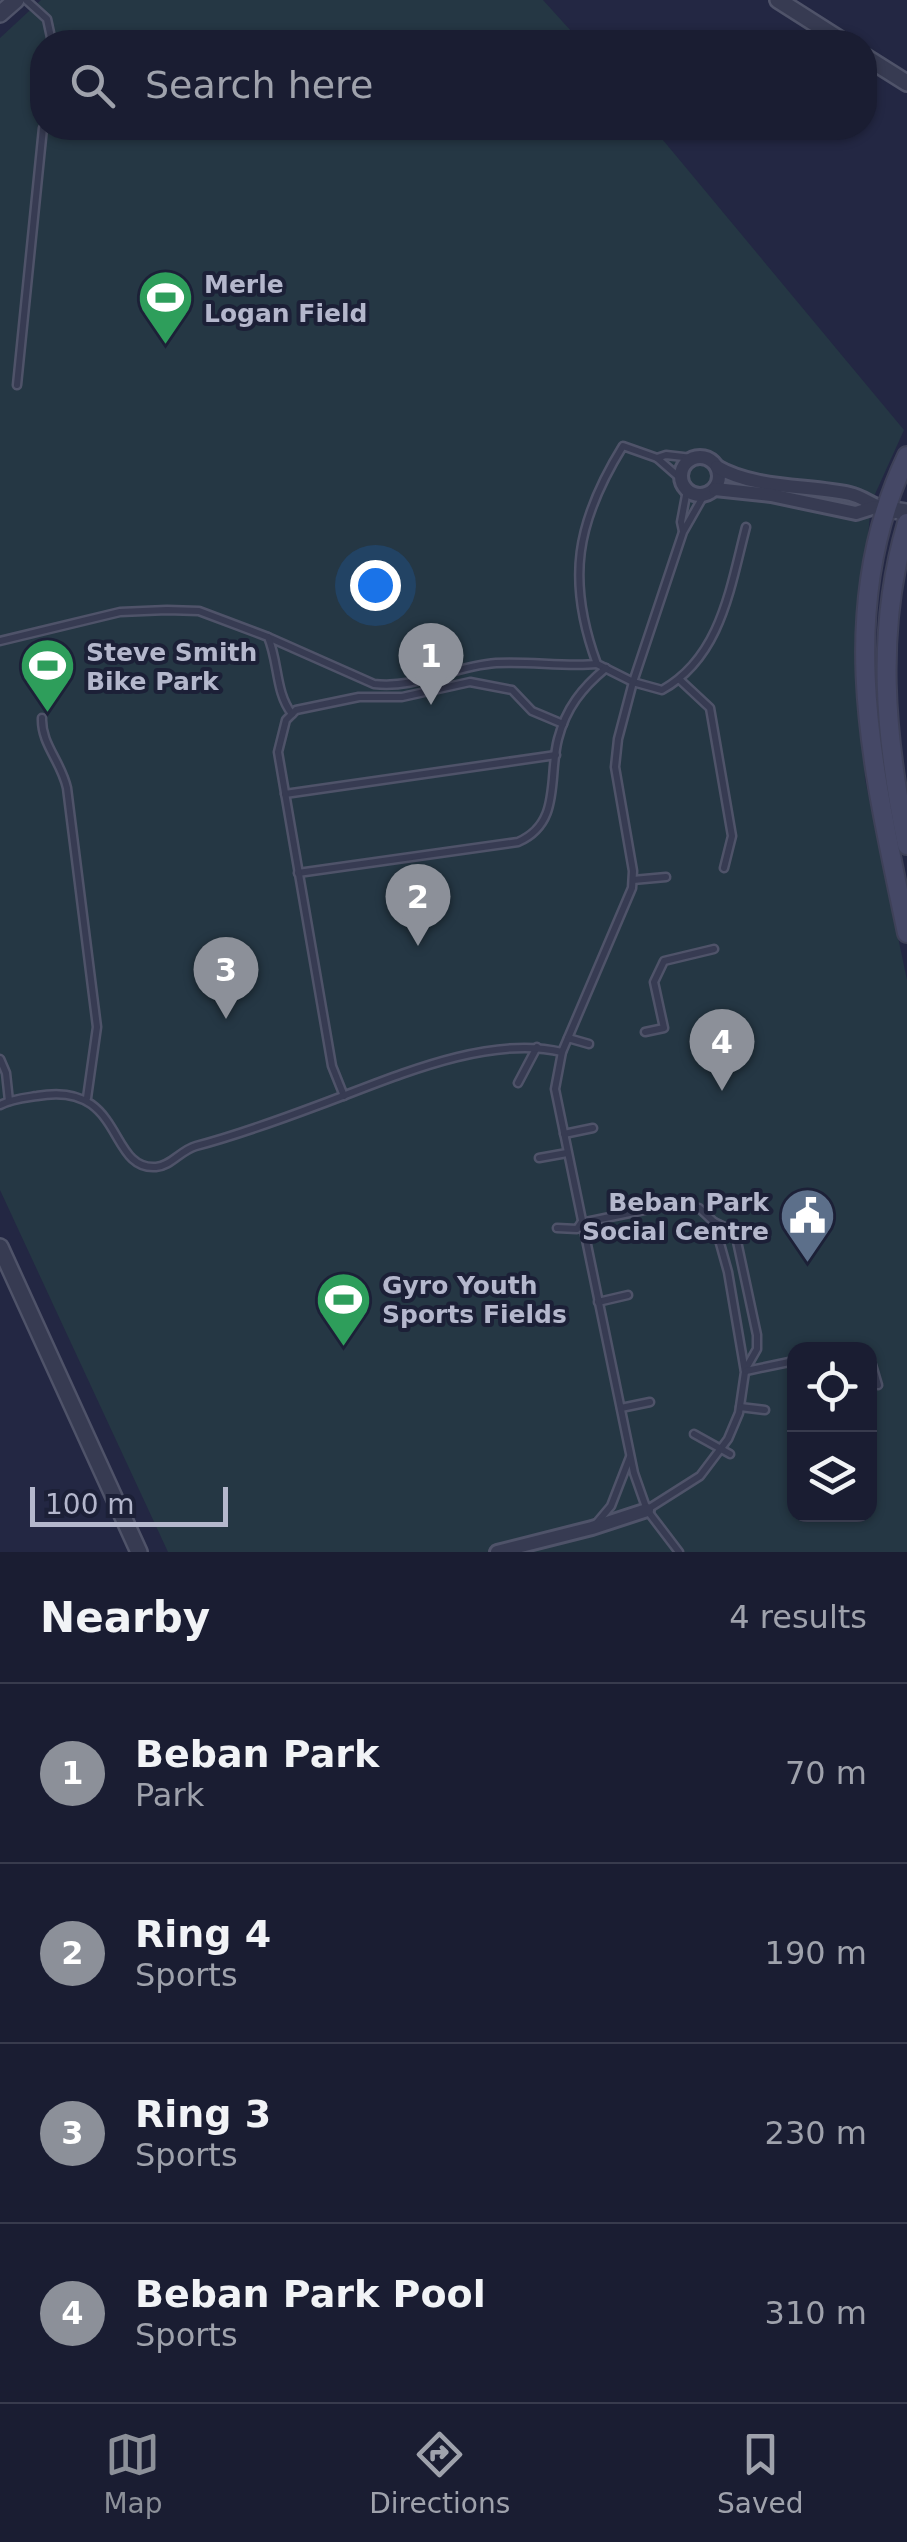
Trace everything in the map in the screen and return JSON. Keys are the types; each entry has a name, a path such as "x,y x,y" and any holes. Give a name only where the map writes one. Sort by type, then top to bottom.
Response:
{"main road":[{"path":"907,456 881,508 868,603 864,688 874,770 907,933"},
{"path":"907,523 889,606 885,698 893,774 907,846"}],"street":[{"path":"0,14 16,0"},
{"path":"778,0 825,30"},
{"path":"877,64 907,83"},
{"path":"881,508 856,513 770,495 709,492 684,484 683,468 692,458 705,457 740,477 856,495 881,508 907,512"},
{"path":"709,492 720,476 717,467"},
{"path":"0,1246 139,1552"},
{"path":"497,1552 647,1510"}],"lane":[{"path":"26,0 47,19 49,30"},
{"path":"17,385 42,140"},
{"path":"602,666 583,625 579,549 602,479 623,446 657,458 684,484 683,532"},
{"path":"657,458 692,458"},
{"path":"679,1552 647,1510 631,1456 555,1090 562,1052 632,888 616,768 618,739 683,532 709,492"},
{"path":"0,641 120,612 199,611 374,684 413,684 495,663 602,666 633,682 662,690 680,680 700,660 722,621 746,527"},
{"path":"268,638 283,702 292,714"},
{"path":"298,874 518,842 533,836 550,805 564,724 580,690 602,666"},
{"path":"680,680 710,708 732,836 724,868"},
{"path":"344,1096 332,1066 278,752 286,720 296,710 343,700 402,697 470,682 512,690 532,710 564,724"},
{"path":"42,718 42,734 62,768 67,788 97,1027 86,1098"},
{"path":"285,794 556,755"},
{"path":"632,880 666,877"},
{"path":"645,1032 664,1028 654,982 664,961 714,949"},
{"path":"568,1038 588,1044"},
{"path":"518,1084 538,1046"},
{"path":"0,1105 59,1092 86,1098 137,1163 154,1168 190,1148 435,1061 538,1046 562,1052"},
{"path":"0,1059 9,1101"},
{"path":"564,1134 593,1128"},
{"path":"538,1158 567,1153"},
{"path":"558,1228 577,1230 581,1223 678,1203 699,1208 714,1222 734,1232 757,1334 757,1349 745,1372"},
{"path":"647,1510 700,1476 720,1448 740,1407 745,1372 728,1272 714,1222"},
{"path":"598,1302 628,1295"},
{"path":"745,1372 787,1363"},
{"path":"621,1408 650,1402"},
{"path":"740,1407 765,1410"},
{"path":"694,1434 730,1454"},
{"path":"592,1528 611,1506 631,1456"}],"shaded area":[{"path":"41,0 543,0 570,30 30,30 30,140 663,140 904,430 871,503 860,630 865,779 907,980 907,1552 168,1552 0,1190 0,38"}],"place":[{"name":"Merle Logan Field","path":"165,347"},
{"name":"Beban Park","path":"431,705"},
{"name":"Steve Smith Bike Park","path":"47,715"},
{"name":"Ring 4","path":"418,946"},
{"name":"Ring 3","path":"226,1019"},
{"name":"Beban Park Pool","path":"722,1091"},
{"name":"Beban Park Social Centre","path":"808,1265"},
{"name":"Gyro Youth Sports Fields","path":"343,1348"}]}
